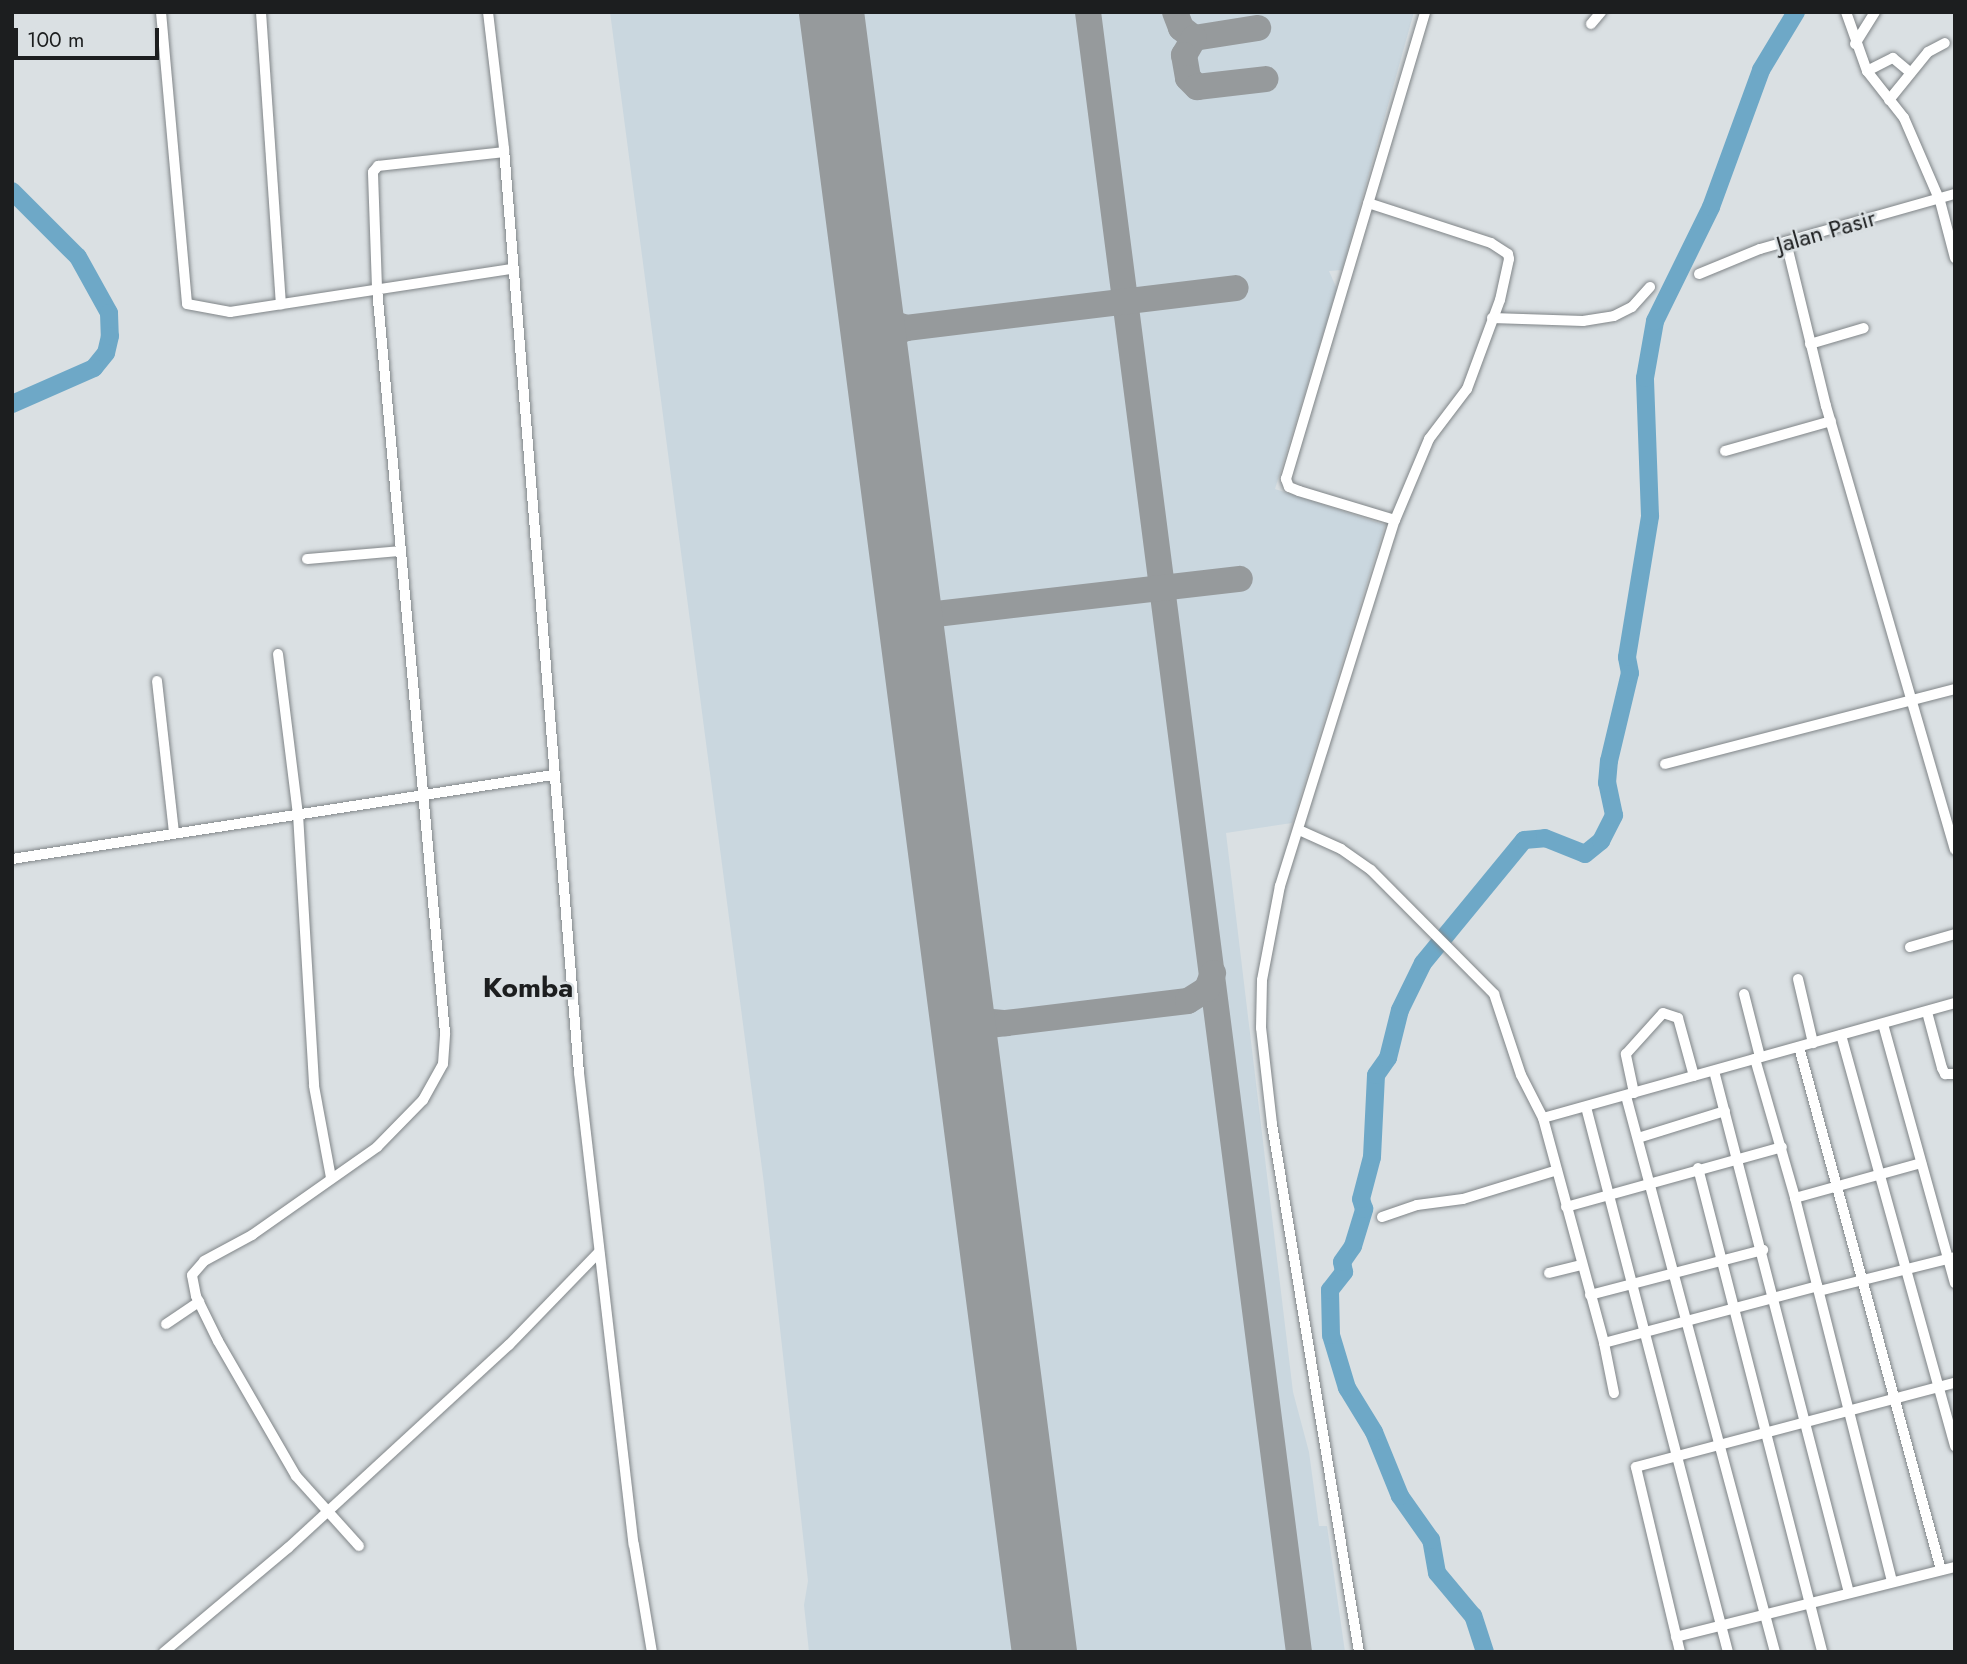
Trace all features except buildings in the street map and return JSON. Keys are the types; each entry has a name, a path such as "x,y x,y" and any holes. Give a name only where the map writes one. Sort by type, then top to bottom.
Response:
{"street":[{"path":"161,12 187,304 230,312 512,269"},
{"path":"261,12 281,304"},
{"path":"488,12 504,152 553,775 599,1252 634,1545 652,1652"},
{"path":"1395,520 1299,491 1286,479 1425,12"},
{"path":"1591,24 1601,12"},
{"path":"1846,12 1855,44 1867,71 1904,118 1940,201 1955,258"},
{"path":"1855,44 1875,12"},
{"path":"1889,100 1928,52 1945,43"},
{"path":"1867,71 1893,58 1911,73"},
{"path":"359,1546 296,1476 199,1302 192,1283 196,1267 253,1235 377,1147 423,1100 443,1064 445,1033 420,796 377,288 375,168 504,152"},
{"name":"Jalan Pasir","path":"1699,274 1786,242 1940,201 1955,194"},
{"path":"1359,1652 1326,1438 1297,1293 1261,1028 1262,980 1273,918 1395,520 1429,439 1467,389 1492,318 1508,254 1491,243 1367,203"},
{"path":"1786,242 1831,421 1955,850"},
{"path":"1492,318 1583,320 1614,316 1632,307 1650,287"},
{"path":"1811,344 1864,328"},
{"path":"1725,451 1831,421"},
{"path":"307,559 400,551"},
{"path":"278,654 298,814 314,1086 331,1178"},
{"path":"157,681 174,833"},
{"path":"1665,764 1955,689"},
{"path":"12,859 553,775"},
{"path":"1299,830 1341,849 1371,870 1494,994 1521,1074 1543,1118 1604,1343 1614,1393"},
{"path":"1910,947 1955,934"},
{"path":"1798,979 1814,1043"},
{"path":"1744,994 1892,1580"},
{"path":"1543,1118 1955,1003"},
{"path":"1927,1012 1942,1068 1945,1074 1955,1074"},
{"path":"1694,1076 1678,1018 1663,1013 1625,1057 1638,1138 1775,1652"},
{"path":"1883,1024 1920,1163 1951,1258 1955,1283"},
{"path":"1841,1035 1955,1446"},
{"path":"1799,1047 1898,1398 1941,1570"},
{"path":"1714,1071 1763,1250 1804,1423 1849,1593"},
{"path":"1586,1107 1635,1284 1675,1455 1723,1625 1728,1652"},
{"path":"1638,1138 1725,1111"},
{"path":"1566,1207 1698,1168 1782,1147"},
{"path":"1795,1198 1920,1163"},
{"path":"1698,1168 1731,1310 1822,1652"},
{"path":"1382,1217 1418,1205 1464,1199 1557,1170"},
{"path":"1590,1294 1763,1250"},
{"path":"164,1652 509,1345 599,1252"},
{"path":"1604,1343 1775,1298 1951,1258"},
{"path":"1549,1273 1582,1265"},
{"path":"166,1324 199,1302"},
{"path":"1680,1652 1634,1471 1675,1455 1955,1383"},
{"path":"1676,1637 1892,1580 1955,1567"}],"shaded area":[{"path":"610,12 1414,12 1342,270 1329,271 1337,289 1275,489 1385,525 1292,823 1226,833 1293,1392 1309,1452 1319,1526 1327,1526 1345,1652 809,1652 804,1605 808,1581 764,1184"}],"waterway":[{"path":"1485,1652 1473,1616 1437,1573 1431,1540 1400,1496 1374,1432 1347,1388 1331,1335 1330,1290 1344,1272 1342,1262 1353,1246 1364,1209 1361,1199 1372,1157 1376,1075 1388,1058 1400,1010 1423,963 1524,840 1545,838 1585,854 1601,841 1614,815 1607,783 1609,761 1630,673 1627,657 1650,516 1645,378 1655,321 1711,207 1761,70 1796,12"},
{"path":"12,191 78,257 109,313 110,336 106,353 94,368 12,404"}],"taxiway":[{"path":"1088,12 1299,1652"},
{"path":"1175,12 1181,28 1194,38 1258,28"},
{"path":"1194,38 1184,55 1188,78 1197,87 1266,79"},
{"path":"877,364 888,337 906,328 1236,288"},
{"path":"868,293 880,319 906,328"},
{"path":"910,617 1240,579"},
{"path":"954,960 967,1009 981,1021 1006,1023 989,1025 978,1033 969,1053 969,1075"},
{"path":"1006,1023 1188,1001 1207,989 1213,973"}],"runway":[{"path":"831,12 1044,1652"}],"district":[{"name":"Komba","path":"528,988"}]}
